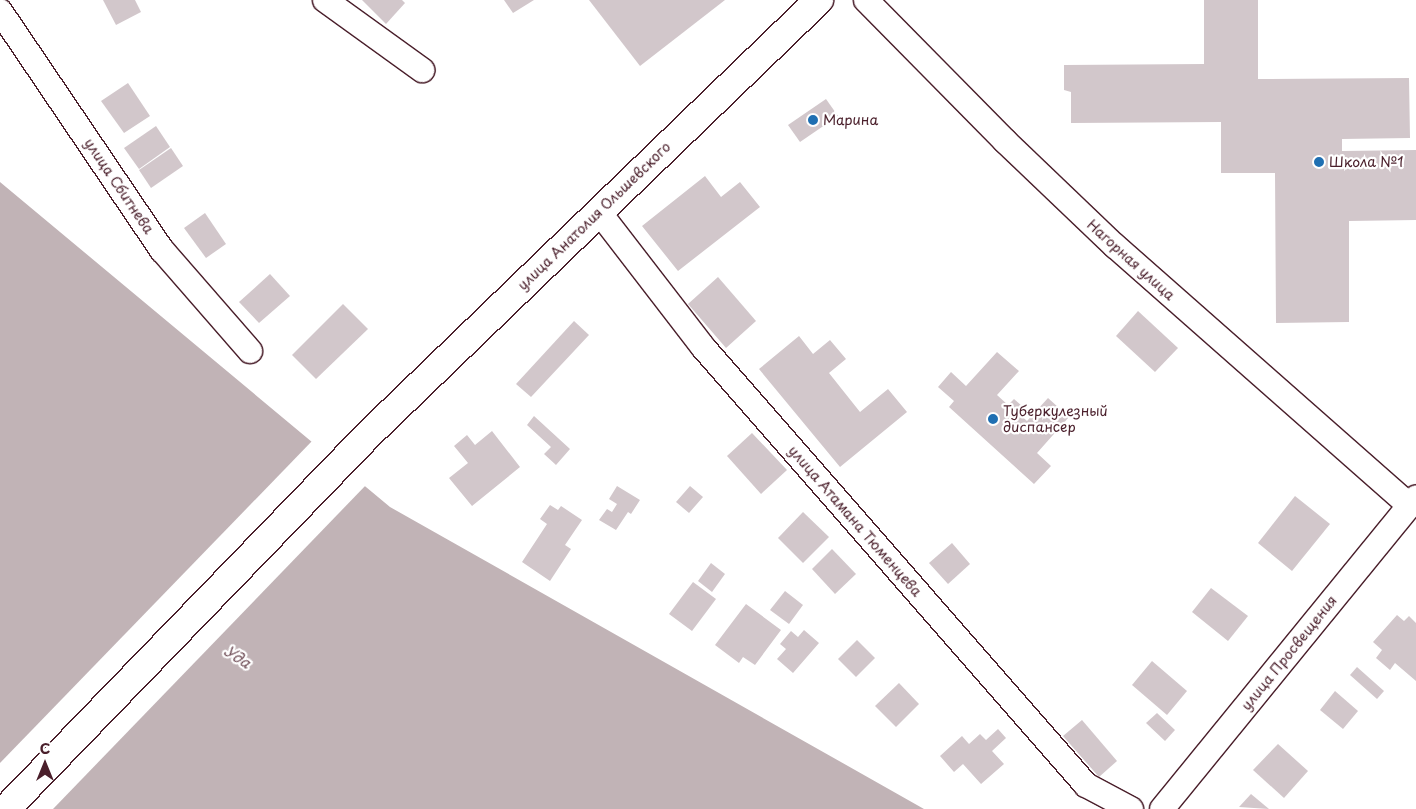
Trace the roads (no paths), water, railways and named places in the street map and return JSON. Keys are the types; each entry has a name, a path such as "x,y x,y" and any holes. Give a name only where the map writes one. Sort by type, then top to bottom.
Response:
{"highway":[{"name":"улица Анатолия Ольшевского","path":"6,809 370,433 819,0"}],"street":[{"path":"325,0 422,70"},
{"name":"Нагорная улица","path":"866,0 1005,141 1114,246 1413,502"},
{"name":"улица Сбитнева","path":"0,11 162,250 250,351"},
{"name":"улица Атамана Тюменцева","path":"599,212 703,347 1086,785 1131,809"},
{"name":"улица Просвещения","path":"1162,809 1413,502"}],"water":[{"name":"Уда","path":"0,182 390,507 924,809 0,809"}],"place":[{"name":"Марина","path":"813,120"},
{"name":"Школа №1","path":"1319,162"},
{"name":"Туберкулезный диспансер","path":"993,419"}]}
